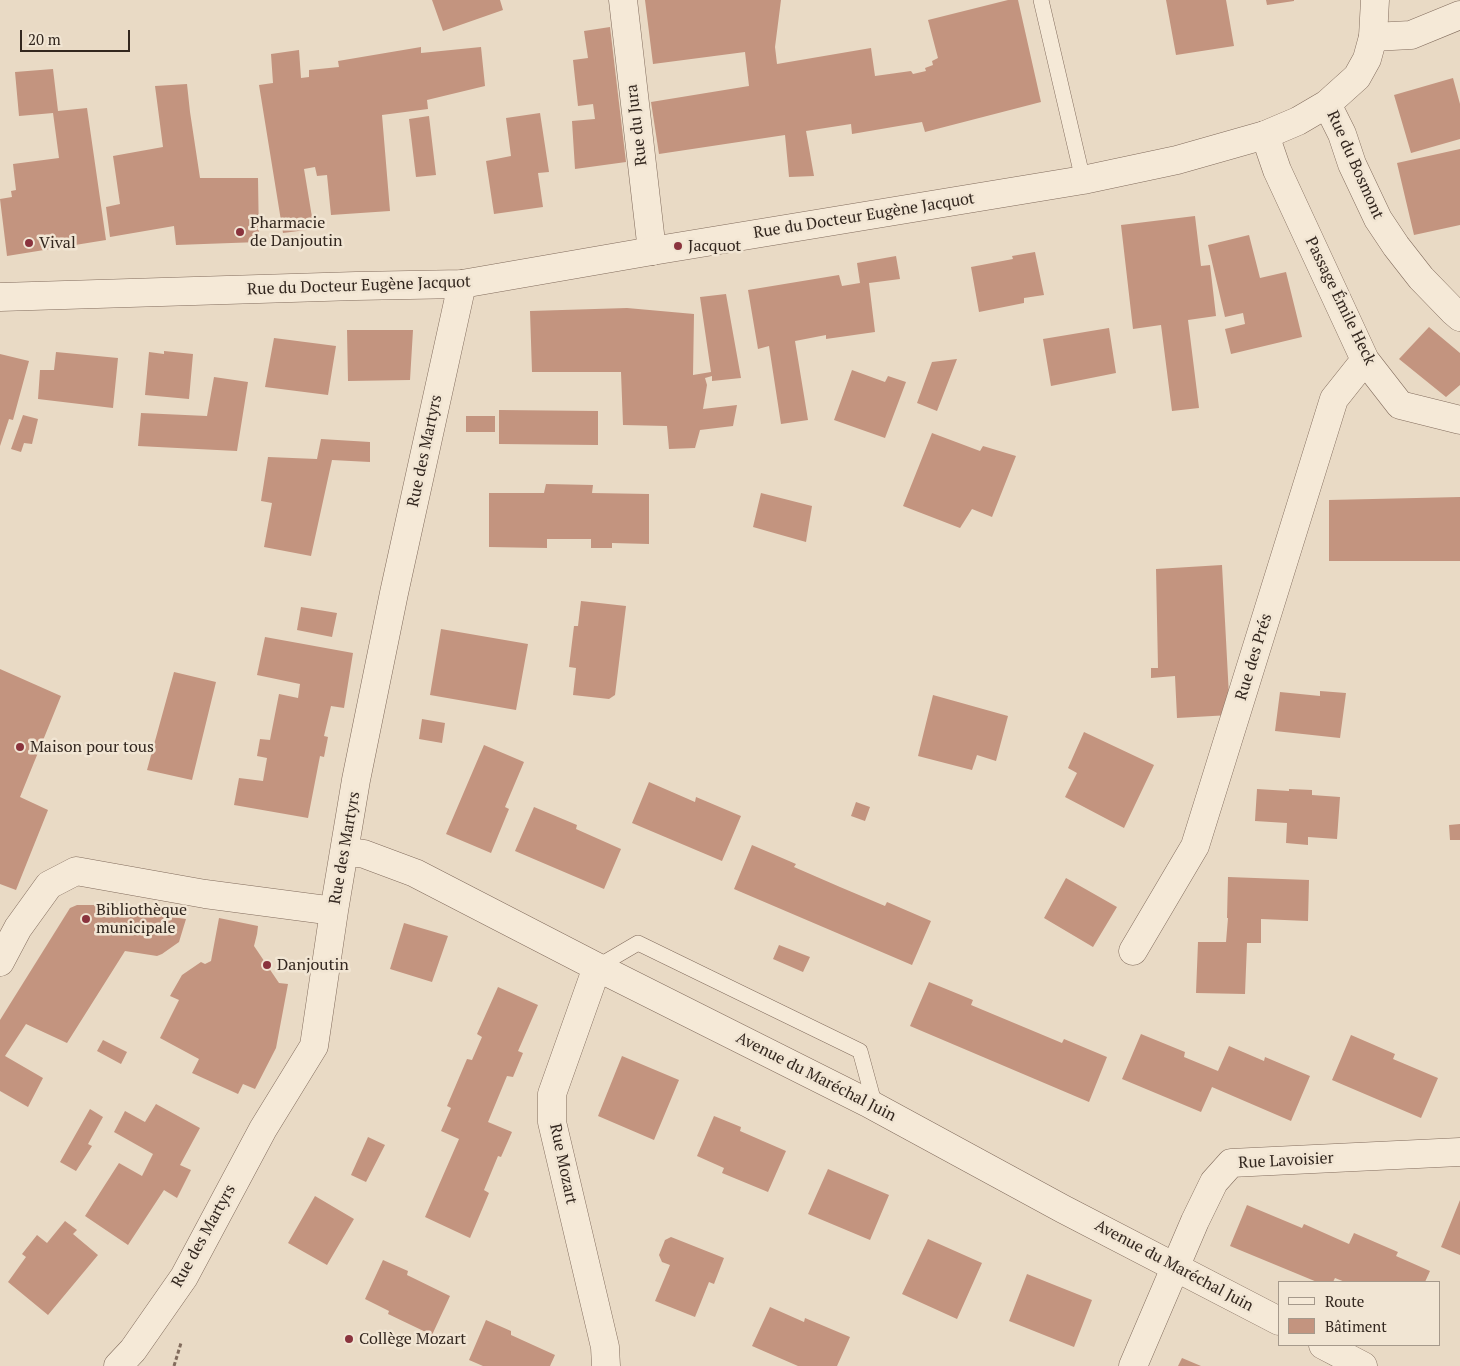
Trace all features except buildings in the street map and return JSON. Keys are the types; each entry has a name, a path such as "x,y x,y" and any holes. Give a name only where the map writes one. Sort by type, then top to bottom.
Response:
{"street":[{"name":"Rue du Jura","path":"623,0 652,251"},
{"name":"Rue du Bosmont","path":"1375,0 1374,37 1367,59 1357,77 1328,104 1342,134 1352,164 1378,219 1421,278 1460,317"},
{"path":"1374,37 1411,35 1460,15"},
{"name":"Rue du Docteur Eugène Jacquot","path":"0,297 462,284 1083,180 1178,160 1265,136 1298,121 1328,104"},
{"name":"Passage Émile Heck","path":"1265,136 1277,170 1365,360 1400,404 1460,420"},
{"name":"Rue des Martyrs","path":"127,1361 184,1278 263,1128 314,1046 356,780 394,593 462,284"},
{"name":"Rue des Prés","path":"1133,951 1195,846 1334,399 1365,360"},
{"name":"Avenue du Maréchal Juin","path":"345,851 364,854 415,873 597,967 875,1106 1063,1209 1278,1320"},
{"path":"0,962 18,928 49,885 76,871 205,894 334,911"},
{"name":"Rue Mozart","path":"597,967 552,1094 552,1122 605,1347 606,1366"},
{"name":"Rue Lavoisier","path":"1133,1366 1214,1182 1231,1164 1460,1152"},
{"path":"1325,1346 1363,1366"}],"lane":[{"path":"1041,0 1083,180"},
{"path":"597,967 638,943 860,1051 875,1106"}],"place":[{"name":"Pharmacie de Danjoutin","path":"240,232"},
{"name":"Vival","path":"29,243"},
{"name":"Jacquot","path":"678,246"},
{"name":"Maison pour tous","path":"20,747"},
{"name":"Bibliothèque municipale","path":"86,919"},
{"name":"Danjoutin","path":"267,965"},
{"name":"Collège Mozart","path":"349,1339"}]}
